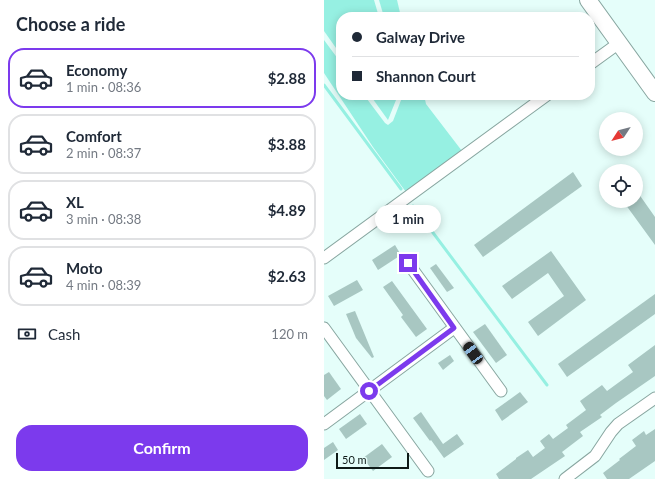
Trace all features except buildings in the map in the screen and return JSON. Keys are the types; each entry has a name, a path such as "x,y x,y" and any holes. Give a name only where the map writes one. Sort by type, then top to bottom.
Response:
{"street":[{"path":"588,0 655,93"},
{"path":"595,60 619,43"},
{"path":"324,258 540,100"},
{"path":"408,263 501,391"},
{"path":"324,328 428,472"},
{"path":"324,424 454,328"},
{"path":"565,479 595,456 618,424 655,398"}],"shaded area":[{"path":"324,0 374,0 378,12 336,12 336,48 324,31"},
{"path":"379,0 397,0 400,12 383,12"},
{"path":"324,40 336,56 336,91 324,73"},
{"path":"342,100 368,100 388,125 393,121 401,100 425,100 426,104 462,151 406,192 373,147"},
{"path":"374,100 396,100 388,120"}],"waterway":[{"path":"324,85 401,189"},
{"path":"413,206 547,385"}],"route":[{"path":"369,391 454,328 408,263"}]}
